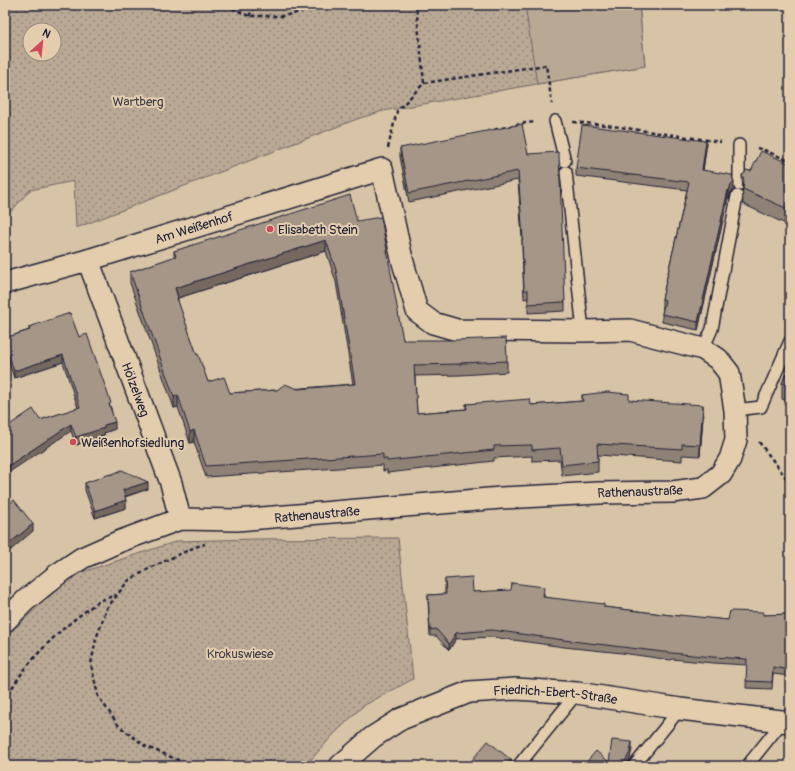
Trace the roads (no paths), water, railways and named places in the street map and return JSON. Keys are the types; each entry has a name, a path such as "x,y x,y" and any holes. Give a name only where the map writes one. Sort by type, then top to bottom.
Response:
{"street":[{"name":"Rathenaustraße","path":"5,621 26,600 53,578 82,558 118,542 180,519 238,520 501,498 598,493 672,492 703,488 721,474 730,459 736,440 735,410 730,373 718,359 703,349 630,330 457,330 433,323 417,311 402,259 382,170"},
{"name":"Am Weißenhof","path":"5,283 88,260 382,170"},
{"name":"Hölzelweg","path":"88,260 171,483 180,519"},
{"name":"Friedrich-Ebert-Straße","path":"340,766 372,737 401,719 469,692 516,689 576,693 680,709 786,722"}],"lane":[{"path":"555,121 566,166 583,331"},
{"path":"703,349 712,328 738,190 739,145"},
{"path":"735,410 761,407 790,341"},
{"path":"518,766 576,693"},
{"path":"634,766 680,709"},
{"path":"747,766 786,722"}],"place":[{"name":"Elisabeth Stein","path":"270,229"},
{"name":"Weißenhofsiedlung","path":"73,442"}],"park label":[{"name":"Wartberg","path":"138,101"},
{"name":"Krokuswiese","path":"240,653"}]}
